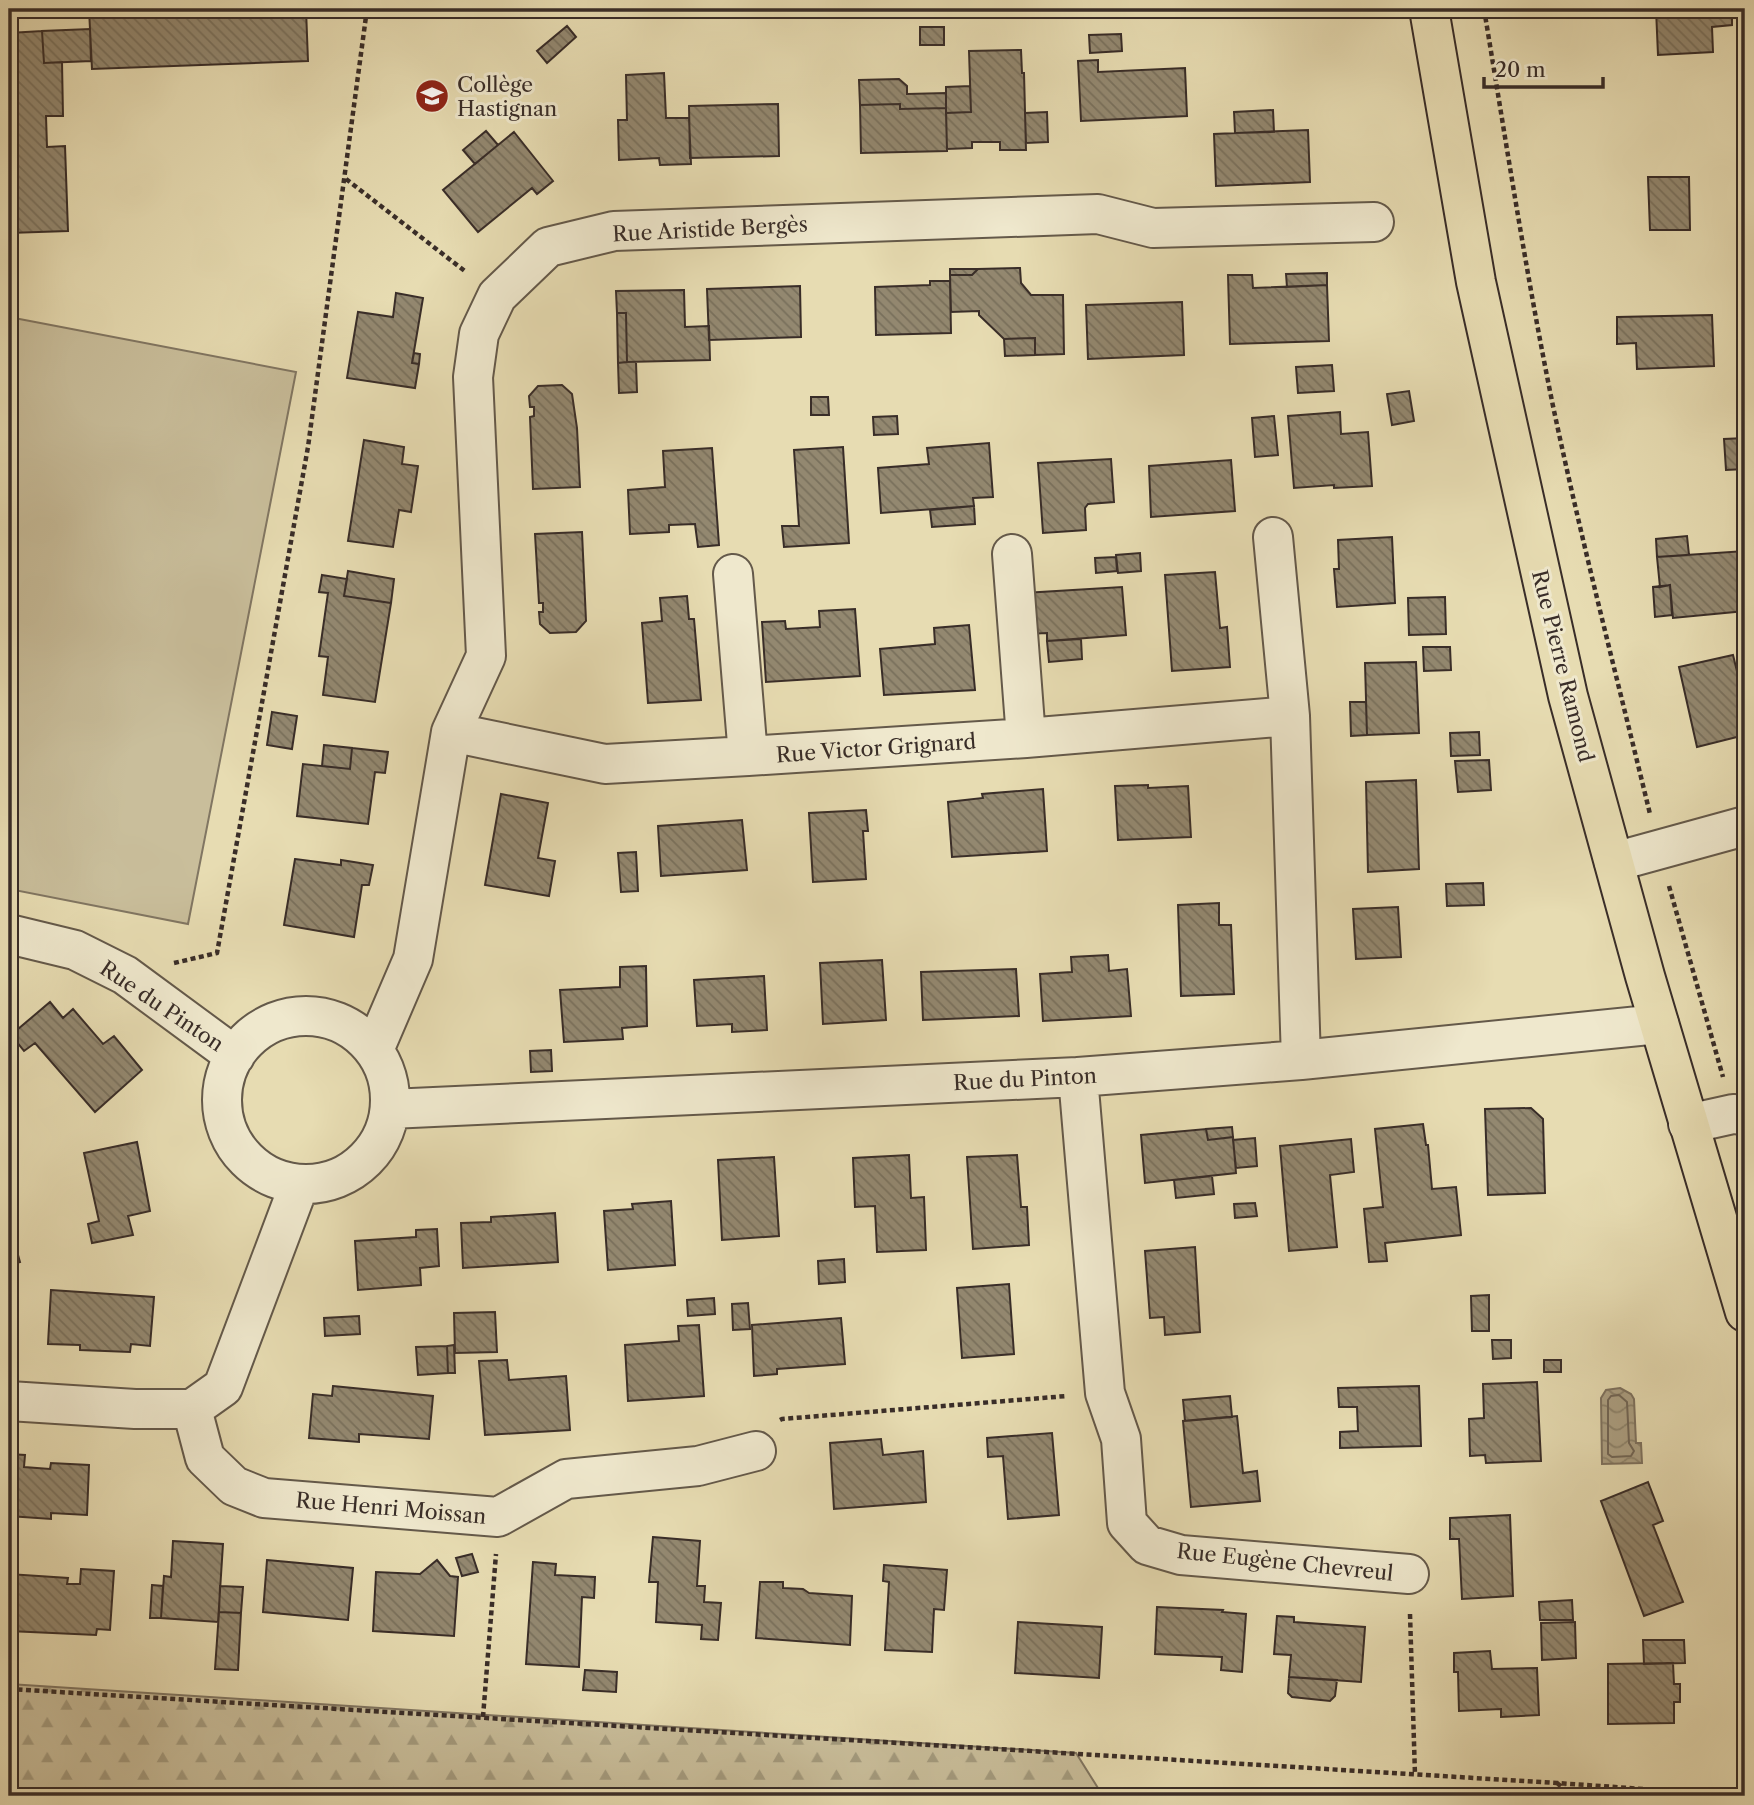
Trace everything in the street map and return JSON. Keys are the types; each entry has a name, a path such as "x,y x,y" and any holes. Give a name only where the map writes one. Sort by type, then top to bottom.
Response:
{"main road":[{"name":"Rue Pierre Ramond","path":"1429,9 1476,282 1568,696 1659,1024 1745,1312"}],"street":[{"name":"Rue Aristide Bergès","path":"451,732 486,656 473,377 479,334 497,296 548,247 614,231 1098,214 1153,228 1374,222"},
{"path":"1273,537 1290,716 1301,1060"},
{"path":"1012,554 1026,738"},
{"path":"733,574 748,756"},
{"name":"Rue Victor Grignard","path":"451,732 605,764 1026,738 1290,716"},
{"path":"374,1050 413,959 451,732"},
{"path":"1614,862 1745,826"},
{"name":"Rue du Pinton","path":"9,934 75,950 125,975 235,1056"},
{"name":"Rue du Pinton","path":"315,1016 338,1022 358,1034 374,1050 384,1068 390,1088 390,1109 383,1135 368,1158 346,1175 320,1183 299,1185 266,1174 245,1157 229,1134 222,1108 224,1080 235,1056 250,1038 270,1024 315,1016"},
{"name":"Rue du Pinton","path":"390,1109 1078,1077 1301,1060 1659,1024"},
{"name":"Rue Eugène Chevreul","path":"1078,1077 1105,1393 1121,1439 1127,1522 1147,1545 1181,1555 1409,1574"},
{"path":"1688,1124 1739,1114"},
{"path":"9,1401 135,1409 192,1409 223,1387 299,1185"},
{"name":"Rue Henri Moissan","path":"192,1409 205,1458 234,1486 264,1498 498,1517 566,1479 698,1466 756,1451"}],"path":[{"path":"125,975 217,953 308,447 367,9"},
{"path":"1484,9 1527,271 1553,407 1589,564 1659,851 1739,1114"},
{"path":"345,178 497,296"},
{"path":"756,1451 782,1419 1105,1393"},
{"path":"483,1717 498,1517"},
{"name":"Rue Eugène Chevreul","path":"1409,1574 1415,1775"},
{"path":"9,1689 1744,1796"},
{"path":"1557,1783 1573,1796"}],"green space":[{"path":"9,317 296,372 188,924 9,889"},
{"path":"9,1684 1076,1753 1103,1796 9,1796"}],"water":[{"path":"1620,1388 1634,1399 1636,1443 1641,1443 1642,1463 1602,1464 1601,1398 1606,1390"}],"building":[{"path":"89,9 306,9 308,61 92,69"},
{"path":"1656,9 1732,9 1732,25 1712,27 1713,52 1658,55"},
{"path":"567,26 576,37 547,63 537,51"},
{"path":"920,27 944,27 944,45 920,45"},
{"path":"90,29 91,61 44,63 42,31"},
{"path":"42,31 44,63 62,62 63,116 46,116 47,147 65,146 68,231 9,233 9,33"},
{"path":"1121,34 1122,51 1090,53 1089,35"},
{"path":"1021,50 1026,150 1000,150 1000,142 972,142 972,148 947,149 946,113 971,112 969,51"},
{"path":"1098,60 1098,72 1185,68 1187,116 1081,121 1078,61"},
{"path":"664,73 666,118 689,118 691,164 660,165 659,158 619,160 618,120 627,120 626,75"},
{"path":"899,79 907,86 907,94 946,93 946,108 900,109 900,104 860,105 859,80"},
{"path":"970,86 971,112 946,113 946,87"},
{"path":"778,104 779,156 690,158 689,106"},
{"path":"900,104 900,109 946,108 947,151 861,153 860,105"},
{"path":"1273,110 1274,132 1235,133 1234,112"},
{"path":"1047,112 1048,142 1026,143 1025,113"},
{"path":"1308,130 1310,182 1216,186 1214,134"},
{"path":"486,131 498,145 475,164 463,150"},
{"path":"514,132 553,181 537,194 532,188 478,232 443,190"},
{"path":"1648,177 1689,177 1690,230 1650,230"},
{"path":"1020,268 1021,283 1031,295 1063,295 1064,354 1035,355 1035,338 1004,339 979,315 979,311 951,312 950,275 972,275 978,269"},
{"path":"950,269 978,269 972,275 950,275"},
{"path":"1327,273 1327,285 1287,287 1286,274"},
{"path":"1228,275 1252,275 1253,288 1327,285 1329,341 1230,344"},
{"path":"930,281 950,281 951,333 876,335 875,287 930,285"},
{"path":"800,286 801,337 709,340 707,289"},
{"path":"684,290 685,327 709,326 710,360 627,362 626,313 617,313 616,291"},
{"path":"396,293 423,298 412,363 419,364 415,388 347,378 358,312 393,317"},
{"path":"1182,302 1184,355 1088,359 1086,305"},
{"path":"617,313 626,313 627,362 618,363"},
{"path":"1712,315 1714,366 1637,369 1636,343 1617,344 1617,317"},
{"path":"1035,338 1035,355 1005,356 1004,339"},
{"path":"414,353 420,354 419,364 412,363"},
{"path":"636,362 637,392 619,393 618,363"},
{"path":"1332,365 1334,391 1298,393 1296,367"},
{"path":"562,385 572,394 580,487 533,489 530,417 534,416 534,407 530,407 529,396 538,386"},
{"path":"1409,391 1414,421 1392,425 1387,394"},
{"path":"811,397 828,397 829,415 811,415"},
{"path":"1340,412 1341,434 1368,432 1372,486 1294,488 1288,416"},
{"path":"897,416 898,434 874,435 873,417"},
{"path":"1274,416 1278,455 1255,457 1252,418"},
{"path":"1745,438 1745,469 1726,470 1724,439"},
{"path":"364,440 404,447 402,464 418,466 411,512 399,510 393,547 348,541"},
{"path":"989,443 993,497 973,498 974,506 881,513 878,468 929,464 927,448"},
{"path":"843,447 849,543 784,547 782,526 799,526 794,450"},
{"path":"712,448 719,545 698,547 695,524 669,525 669,532 630,534 628,490 665,487 663,451"},
{"path":"1111,459 1114,502 1088,504 1085,508 1086,530 1043,533 1038,463"},
{"path":"1231,460 1235,511 1151,517 1149,466"},
{"path":"974,506 975,524 932,527 930,510"},
{"path":"582,532 586,621 576,632 550,633 540,624 539,612 543,612 543,603 539,603 535,534"},
{"path":"1687,536 1689,555 1657,557 1656,539"},
{"path":"1392,537 1395,603 1337,607 1334,569 1339,569 1338,540"},
{"path":"1745,551 1745,611 1673,618 1670,585 1660,587 1657,557"},
{"path":"1140,553 1141,571 1118,573 1116,555"},
{"path":"1116,557 1117,571 1096,573 1095,558"},
{"path":"348,571 394,579 391,603 344,596"},
{"path":"1215,572 1220,628 1227,627 1230,667 1172,671 1165,575"},
{"path":"322,575 347,579 344,596 391,603 375,702 323,695 328,657 319,656 328,593 319,592"},
{"path":"1670,585 1672,615 1655,617 1653,587"},
{"path":"1122,587 1126,635 1047,641 1047,633 1027,634 1024,593"},
{"path":"687,596 689,619 694,619 701,700 648,703 642,623 662,621 660,598"},
{"path":"1445,597 1446,634 1409,635 1408,598"},
{"path":"855,609 860,676 766,682 762,622 785,621 786,629 820,627 819,611"},
{"path":"969,625 975,690 884,695 880,649 935,644 934,628"},
{"path":"1081,639 1082,659 1049,662 1047,641"},
{"path":"1423,647 1450,647 1451,670 1424,671"},
{"path":"1733,655 1745,704 1745,735 1697,747 1679,667"},
{"path":"1416,662 1419,733 1367,735 1365,663"},
{"path":"1350,702 1366,702 1367,735 1351,736"},
{"path":"272,712 297,716 292,749 267,745"},
{"path":"1479,732 1480,755 1451,756 1450,733"},
{"path":"324,745 352,748 350,769 322,766"},
{"path":"352,748 388,752 385,773 375,772 368,824 297,816 303,764 350,769"},
{"path":"1489,760 1491,790 1458,792 1455,761"},
{"path":"1416,780 1419,869 1368,872 1366,782"},
{"path":"1148,785 1148,788 1188,786 1191,837 1118,840 1115,786"},
{"path":"1043,789 1047,851 952,857 948,802 983,798 982,794"},
{"path":"501,794 548,803 538,858 555,861 549,896 485,885"},
{"path":"866,810 868,831 863,831 866,879 813,882 809,813"},
{"path":"742,820 747,870 661,876 658,826"},
{"path":"636,852 638,891 621,892 618,853"},
{"path":"295,859 341,865 341,860 373,865 369,885 362,885 354,937 284,925"},
{"path":"1483,883 1484,905 1447,906 1446,884"},
{"path":"1219,903 1219,925 1231,925 1234,994 1181,996 1178,905"},
{"path":"1398,907 1401,957 1356,959 1353,909"},
{"path":"1108,955 1109,971 1127,969 1131,1016 1043,1021 1040,974 1072,972 1071,957"},
{"path":"882,960 886,1020 823,1024 820,963"},
{"path":"646,966 647,1026 622,1028 623,1039 564,1042 560,990 620,987 620,967"},
{"path":"1016,969 1019,1016 923,1020 921,972"},
{"path":"764,976 767,1030 732,1032 732,1024 697,1026 694,980"},
{"path":"50,1002 63,1018 73,1009 103,1044 114,1036 142,1070 95,1112 35,1043 24,1051 11,1035"},
{"path":"551,1050 552,1071 531,1072 530,1051"},
{"path":"1531,1108 1543,1119 1545,1193 1488,1195 1485,1109"},
{"path":"1423,1124 1432,1189 1456,1187 1461,1235 1385,1243 1387,1261 1369,1262 1364,1209 1383,1207 1375,1129"},
{"path":"1232,1127 1233,1137 1208,1140 1206,1129"},
{"path":"1206,1129 1208,1140 1233,1137 1236,1173 1145,1183 1141,1135"},
{"path":"1255,1138 1257,1166 1236,1168 1233,1140"},
{"path":"1351,1139 1354,1172 1330,1175 1337,1247 1289,1251 1280,1146"},
{"path":"137,1142 150,1211 128,1216 133,1235 92,1243 88,1224 99,1221 84,1153"},
{"path":"909,1155 911,1198 924,1197 926,1250 877,1252 875,1206 855,1207 853,1158"},
{"path":"1017,1155 1021,1207 1027,1207 1029,1245 973,1249 967,1157"},
{"path":"774,1157 779,1236 722,1240 718,1160"},
{"path":"1212,1176 1214,1194 1176,1198 1174,1180"},
{"path":"671,1201 675,1265 608,1270 604,1211 633,1209 632,1204"},
{"path":"1255,1203 1257,1216 1235,1218 1234,1204"},
{"path":"555,1213 558,1262 463,1268 461,1223 491,1222 491,1217"},
{"path":"9,1223 20,1262 9,1265"},
{"path":"437,1229 439,1266 420,1268 421,1285 358,1290 355,1241 416,1237 416,1230"},
{"path":"1195,1247 1200,1332 1165,1335 1164,1317 1150,1318 1145,1251"},
{"path":"844,1259 845,1282 819,1284 818,1261"},
{"path":"1009,1284 1014,1354 962,1358 957,1288"},
{"path":"51,1290 154,1297 150,1346 131,1344 130,1352 80,1350 80,1345 48,1344"},
{"path":"1489,1295 1489,1331 1472,1331 1471,1296"},
{"path":"714,1298 715,1314 688,1316 687,1300"},
{"path":"748,1303 750,1329 733,1330 732,1304"},
{"path":"495,1312 497,1352 455,1353 454,1313"},
{"path":"359,1316 360,1334 325,1336 324,1318"},
{"path":"841,1318 845,1364 777,1369 777,1374 754,1376 752,1325"},
{"path":"699,1325 704,1396 628,1401 625,1345 679,1341 678,1326"},
{"path":"1492,1340 1511,1340 1511,1358 1493,1359"},
{"path":"454,1345 455,1373 448,1373 447,1346"},
{"path":"447,1346 448,1373 418,1375 416,1347"},
{"path":"507,1360 509,1380 566,1376 570,1430 485,1435 479,1361"},
{"path":"1544,1360 1561,1360 1561,1372 1544,1372"},
{"path":"1537,1382 1541,1461 1486,1463 1485,1455 1470,1456 1469,1419 1484,1418 1483,1384"},
{"path":"333,1386 433,1396 429,1439 359,1434 359,1442 309,1438 313,1394 332,1396"},
{"path":"1419,1386 1421,1446 1340,1448 1340,1432 1358,1431 1357,1407 1339,1407 1338,1388"},
{"path":"1230,1396 1232,1417 1185,1421 1183,1400"},
{"path":"1237,1416 1243,1473 1257,1471 1260,1501 1191,1507 1183,1421"},
{"path":"1052,1433 1059,1515 1008,1519 1003,1456 988,1457 987,1438"},
{"path":"881,1439 883,1455 923,1451 926,1502 834,1509 830,1443"},
{"path":"9,1454 25,1455 24,1467 50,1469 51,1463 89,1465 87,1515 51,1513 51,1519 9,1516"},
{"path":"1648,1482 1663,1521 1653,1525 1683,1602 1644,1616 1601,1501"},
{"path":"1510,1515 1513,1596 1462,1599 1459,1539 1450,1539 1450,1518"},
{"path":"653,1537 700,1541 697,1586 705,1586 704,1602 721,1603 718,1640 701,1639 702,1625 656,1622 658,1582 649,1582"},
{"path":"173,1541 223,1544 218,1622 161,1618 164,1576 171,1577"},
{"path":"472,1554 478,1572 462,1576 456,1558"},
{"path":"267,1560 353,1568 348,1620 263,1612"},
{"path":"437,1560 450,1576 458,1577 454,1636 373,1631 376,1572 420,1574"},
{"path":"533,1562 556,1564 555,1575 595,1577 594,1598 582,1597 579,1667 526,1664"},
{"path":"884,1565 947,1570 944,1610 934,1609 932,1652 885,1650 889,1582 883,1581"},
{"path":"81,1569 114,1571 110,1630 97,1629 96,1635 9,1631 9,1574 68,1578 67,1584 80,1584"},
{"path":"760,1582 783,1582 783,1588 803,1589 809,1593 852,1596 850,1645 756,1638"},
{"path":"152,1585 163,1586 161,1618 150,1618"},
{"path":"220,1586 243,1587 241,1613 219,1612"},
{"path":"1572,1600 1573,1620 1540,1620 1539,1602"},
{"path":"1157,1607 1223,1610 1222,1612 1246,1614 1242,1672 1221,1670 1222,1657 1155,1654"},
{"path":"219,1612 241,1613 238,1670 215,1669"},
{"path":"1277,1616 1294,1617 1294,1622 1365,1627 1361,1682 1289,1677 1291,1655 1274,1654"},
{"path":"1018,1622 1102,1627 1099,1678 1015,1673"},
{"path":"1575,1622 1576,1658 1542,1660 1541,1623"},
{"path":"1643,1640 1684,1640 1685,1663 1644,1664"},
{"path":"1490,1651 1492,1669 1537,1668 1539,1715 1501,1717 1501,1709 1459,1711 1458,1672 1454,1672 1454,1653"},
{"path":"1673,1663 1674,1684 1680,1684 1680,1702 1674,1702 1674,1723 1608,1724 1608,1664"},
{"path":"585,1670 617,1672 616,1692 583,1690"},
{"path":"1289,1677 1337,1680 1335,1696 1330,1701 1292,1697 1288,1693"}],"place":[{"name":"Collège Hastignan","path":"432,96"}]}
